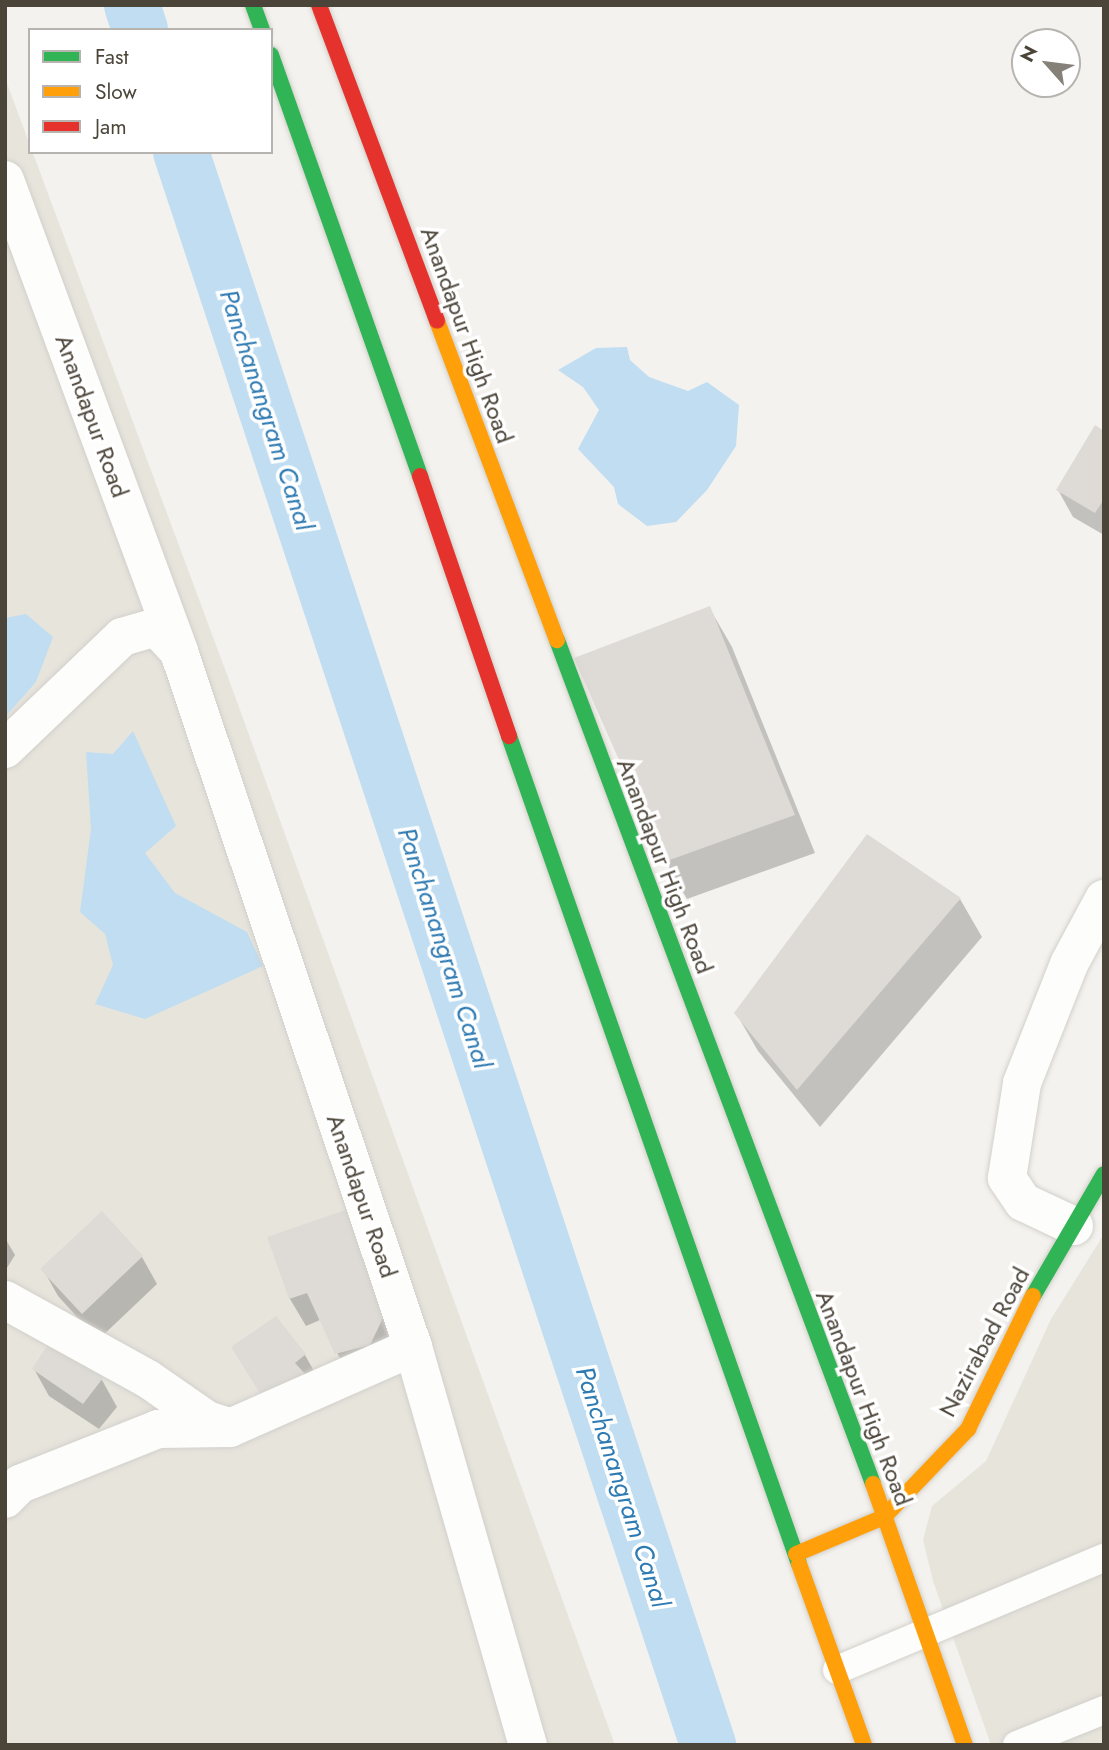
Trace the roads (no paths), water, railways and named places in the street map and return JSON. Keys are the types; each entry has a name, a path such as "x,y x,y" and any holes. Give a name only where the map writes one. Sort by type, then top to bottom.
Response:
{"main road":[{"path":"253,5 261,28"},
{"name":"Anandapur High Road","path":"319,5 928,1629 965,1745"},
{"path":"273,60 367,319 583,956 864,1745"},
{"name":"Nazirabad Road","path":"884,1517 968,1429 1047,1214 1104,1174"},
{"path":"796,1554 884,1517"}],"street":[{"name":"Anandapur Road","path":"5,180 179,652 413,1347 528,1745"},
{"name":"Anandapur Road","path":"5,749 122,637 156,627 179,652"},
{"path":"1047,1214 1007,1178 1023,1083 1069,964 1101,910"},
{"path":"5,1300 148,1379 208,1420 230,1428"},
{"path":"5,1499 20,1484 158,1429 230,1428 413,1347"}],"lane":[{"path":"838,1670 928,1629 1104,1558"},
{"path":"1017,1745 1104,1710"}],"water":[{"path":"627,347 630,360 649,377 688,391 707,382 739,405 736,446 707,490 676,522 647,526 618,504 614,487 578,449 599,410 583,387 558,370 596,348"},
{"path":"26,614 53,637 36,682 5,717 5,618"},
{"path":"133,731 176,826 145,853 175,893 247,932 263,966 145,1019 95,1004 113,965 105,934 80,912 91,829 86,752 113,754"}],"waterway":[{"name":"Panchanangram Canal","path":"132,5 139,28"},
{"name":"Panchanangram Canal","path":"182,154 708,1745"}]}
